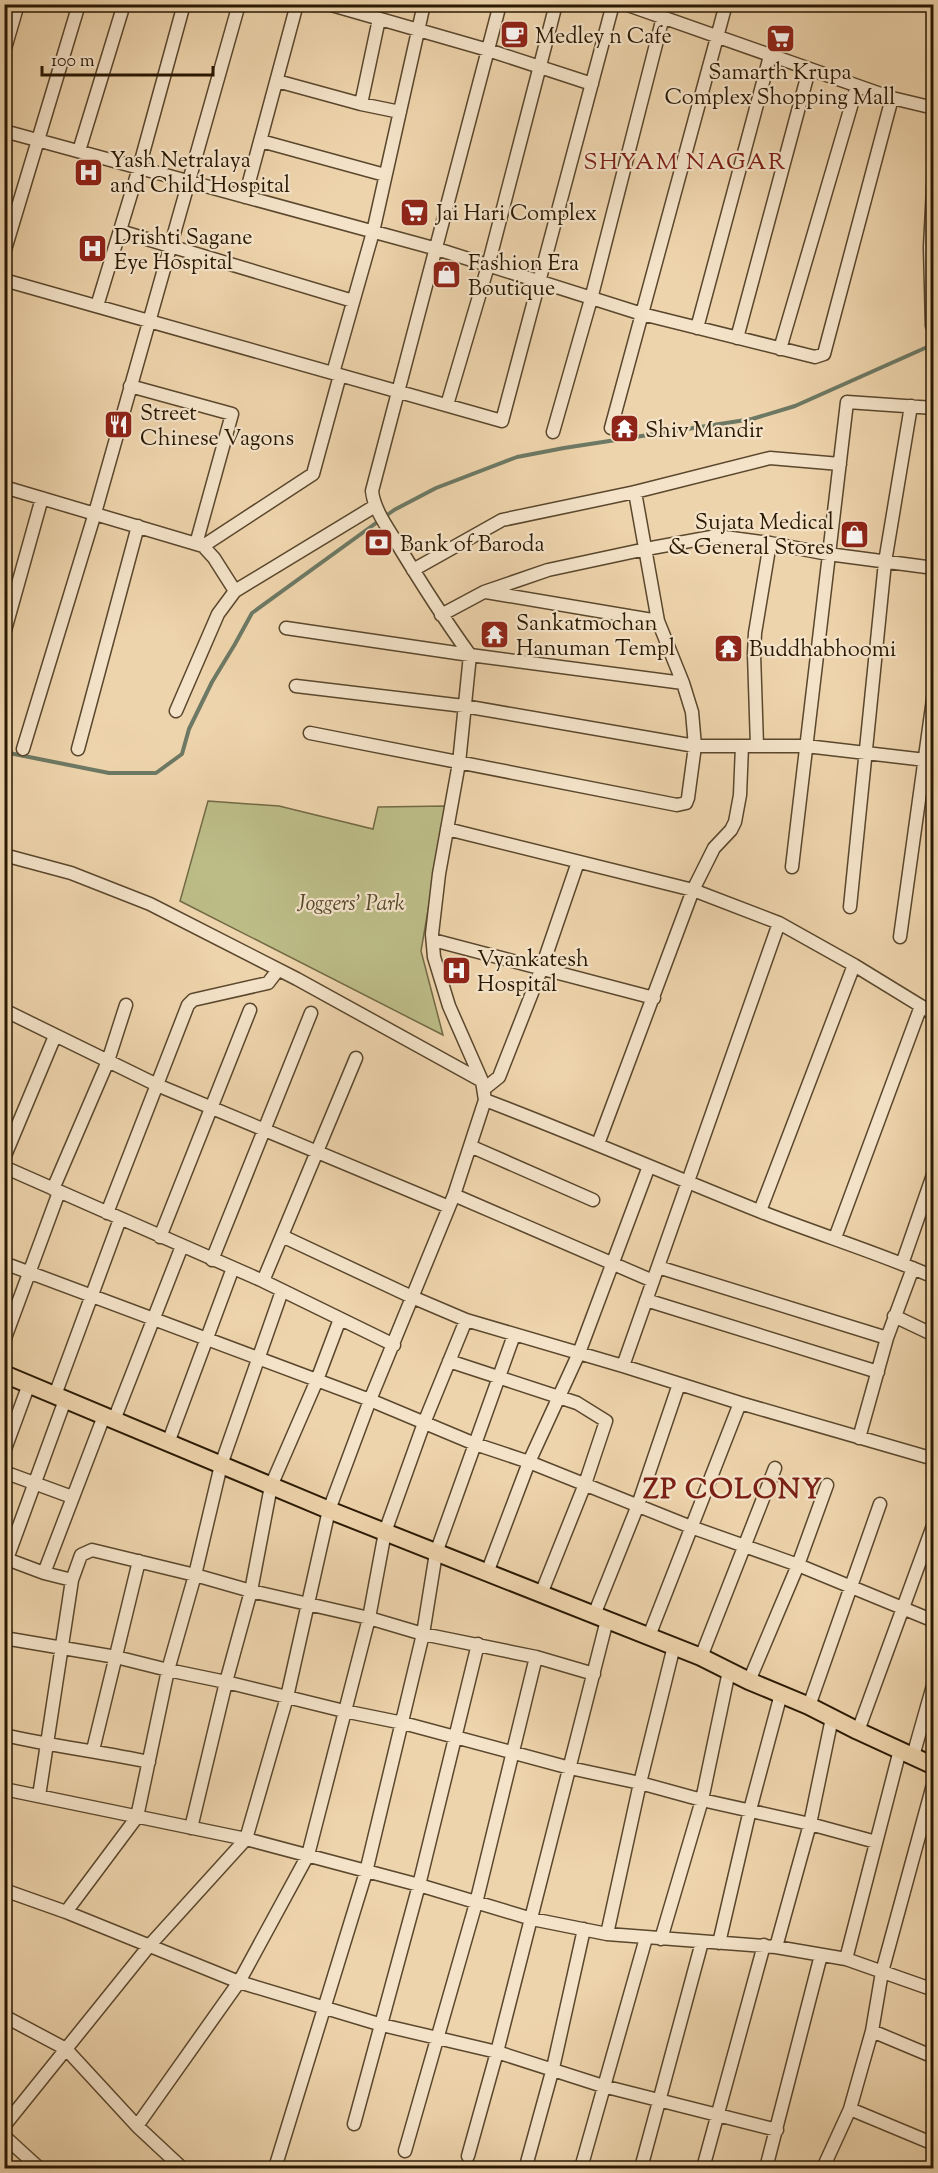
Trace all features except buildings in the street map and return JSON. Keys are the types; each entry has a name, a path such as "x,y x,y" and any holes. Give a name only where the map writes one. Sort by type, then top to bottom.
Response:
{"main road":[{"path":"4,1374 385,1533 701,1657 933,1766"}],"street":[{"path":"4,52 18,4"},
{"path":"4,253 79,4"},
{"path":"79,151 124,4"},
{"path":"97,306 139,168 184,4"},
{"path":"23,749 95,513 239,4"},
{"path":"245,197 297,4"},
{"path":"327,4 488,50 592,84"},
{"path":"200,545 313,474 353,301 373,232 424,4"},
{"path":"484,1090 449,1006 434,957 433,940 438,884 459,763 470,655 441,615 413,570 377,509 372,491 500,4"},
{"path":"447,405 488,266 556,4"},
{"path":"4,280 502,421 613,4"},
{"path":"625,4 809,70 892,98 933,108"},
{"path":"611,428 726,4"},
{"path":"553,432 591,299 663,17"},
{"path":"361,104 379,19"},
{"path":"697,328 770,56"},
{"path":"737,338 809,70"},
{"path":"277,81 400,112"},
{"path":"780,349 857,86"},
{"path":"4,131 437,249 642,314 815,357 824,354 892,98"},
{"path":"261,141 385,175"},
{"path":"932,326 933,169"},
{"path":"120,231 353,301"},
{"path":"130,386 232,414 200,545"},
{"path":"792,867 847,402 933,408"},
{"path":"850,907 885,562 911,406"},
{"path":"413,570 502,520 635,492 770,458 840,464"},
{"path":"4,487 200,545 214,558 235,591"},
{"path":"310,734 681,806 686,803 695,746 692,712 658,621 635,492"},
{"path":"4,634 42,498"},
{"path":"176,711 218,614 235,591 377,509"},
{"path":"78,749 138,526"},
{"path":"441,615 484,592 548,570 717,536 933,568"},
{"path":"758,746 754,654 770,543"},
{"path":"484,592 658,621"},
{"path":"286,628 683,683"},
{"path":"297,686 464,706 695,746 806,746 929,761"},
{"path":"900,937 929,761 933,692"},
{"path":"598,1144 693,890 714,848 735,822 740,795 742,746"},
{"path":"4,810 4,821"},
{"path":"447,829 693,890 779,923 854,965 933,1014"},
{"path":"4,855 71,873 150,904 278,970 484,1090 598,1144 760,1211 933,1277"},
{"path":"4,2126 149,1947 246,1839 287,1697 329,1510 370,1400 454,1195 470,1146 484,1090 499,1077 541,970 578,862"},
{"path":"623,1366 779,923"},
{"path":"433,940 654,998"},
{"path":"760,1211 854,965"},
{"path":"107,1213 185,1011 193,1000 268,982 278,970"},
{"path":"4,1341 30,1272 56,1190 108,1061 126,1005"},
{"path":"835,1238 921,1006"},
{"path":"4,1010 157,1085 449,1207"},
{"path":"160,1237 250,1010"},
{"path":"212,1260 311,1013"},
{"path":"4,1158 55,1036"},
{"path":"263,1281 356,1058"},
{"path":"470,1146 593,1200"},
{"path":"487,1573 530,1462 579,1353 649,1166"},
{"path":"4,1167 263,1281 394,1345"},
{"path":"859,1438 933,1178"},
{"path":"454,1195 653,1281"},
{"path":"72,1580 44,1573 6,1558 34,1484 92,1295 120,1219"},
{"path":"282,1236 466,1320 933,1459"},
{"path":"44,1573 72,1497 154,1319 182,1246"},
{"path":"4,1263 370,1400 475,1444 530,1462 691,1527 798,1565 933,1621"},
{"path":"658,1267 887,1338"},
{"path":"168,1443 233,1268"},
{"path":"66,1912 137,1817 168,1670 195,1575 221,1465 282,1291"},
{"path":"646,1300 878,1372"},
{"path":"894,1316 933,1335"},
{"path":"191,1828 226,1682 251,1591 271,1486 317,1380 340,1318"},
{"path":"137,2126 239,1982 308,1855 369,1618 385,1533 424,1423 466,1320"},
{"path":"275,2169 366,1872 423,1634 436,1552 514,1335"},
{"path":"449,1361 577,1403 606,1421 585,1484 541,1594"},
{"path":"468,2156 532,1919 594,1674 601,1617 679,1383"},
{"path":"4,1452 29,1384"},
{"path":"649,1636 740,1403"},
{"path":"701,1657 775,1468"},
{"path":"4,1472 72,1497"},
{"path":"749,1680 798,1565 827,1485"},
{"path":"809,1706 880,1504"},
{"path":"858,1731 904,1609 933,1523"},
{"path":"39,1796 72,1580 81,1555 86,1552 99,1551 251,1591 369,1618 423,1634 536,1657 594,1674"},
{"path":"93,1750 139,1561"},
{"path":"4,1638 116,1657 226,1682 876,1842"},
{"path":"354,2124 419,1885 478,1644"},
{"path":"607,1934 640,1783 674,1646"},
{"path":"405,2151 476,1903 536,1657"},
{"path":"661,1939 702,1800 729,1671"},
{"path":"846,1959 876,1842 933,1682"},
{"path":"719,1943 750,1810 782,1694"},
{"path":"703,2169 770,1946 810,1824 832,1718"},
{"path":"4,1735 149,1762"},
{"path":"823,2169 850,2109 872,2031 882,1972 933,1781"},
{"path":"4,1789 246,1839 419,1885 532,1919 607,1934 770,1946 846,1959 933,1990"},
{"path":"4,1890 66,1912 239,1982 382,2025 497,2052 553,2068 603,2086 777,2130"},
{"path":"526,2166 553,2068 584,1929"},
{"path":"581,2169 646,1938"},
{"path":"641,2169 702,1942"},
{"path":"766,2169 821,1955"},
{"path":"4,2016 66,2049 137,2126 182,2169"},
{"path":"872,2031 933,2057"},
{"path":"850,2109 933,2144"},
{"path":"4,2136 39,2169"}],"green space":[{"name":"Joggers' Park","path":"208,801 279,806 373,829 378,807 446,806 421,951 443,1035 180,901"}],"waterway":[{"path":"4,752 109,773 156,773 182,754 189,729 212,682 252,613 394,510 436,488 517,457 752,419 795,406 934,344"}],"place":[{"name":"Medley n Cafe","path":"514,35"},
{"name":"Samarth Krupa Complex Shopping Mall","path":"780,39"},
{"name":"Yash Netralaya and Child Hospital","path":"89,172"},
{"name":"Jai Hari Complex","path":"415,212"},
{"name":"Drishti Sagane Eye Hospital","path":"93,249"},
{"name":"Fashion Era Boutique","path":"447,275"},
{"name":"Street Chinese Vagons","path":"119,425"},
{"name":"Shiv Mandir","path":"624,429"},
{"name":"Sujata Medical & General Stores","path":"855,534"},
{"name":"Bank of Baroda","path":"379,543"},
{"name":"Sankatmochan Hanuman Templ","path":"495,635"},
{"name":"Buddhabhoomi","path":"728,648"},
{"name":"Vyankatesh Hospital","path":"456,971"}],"district":[{"name":"SHYAM NAGAR","path":"685,161"},
{"name":"ZP COLONY","path":"733,1488"}]}
